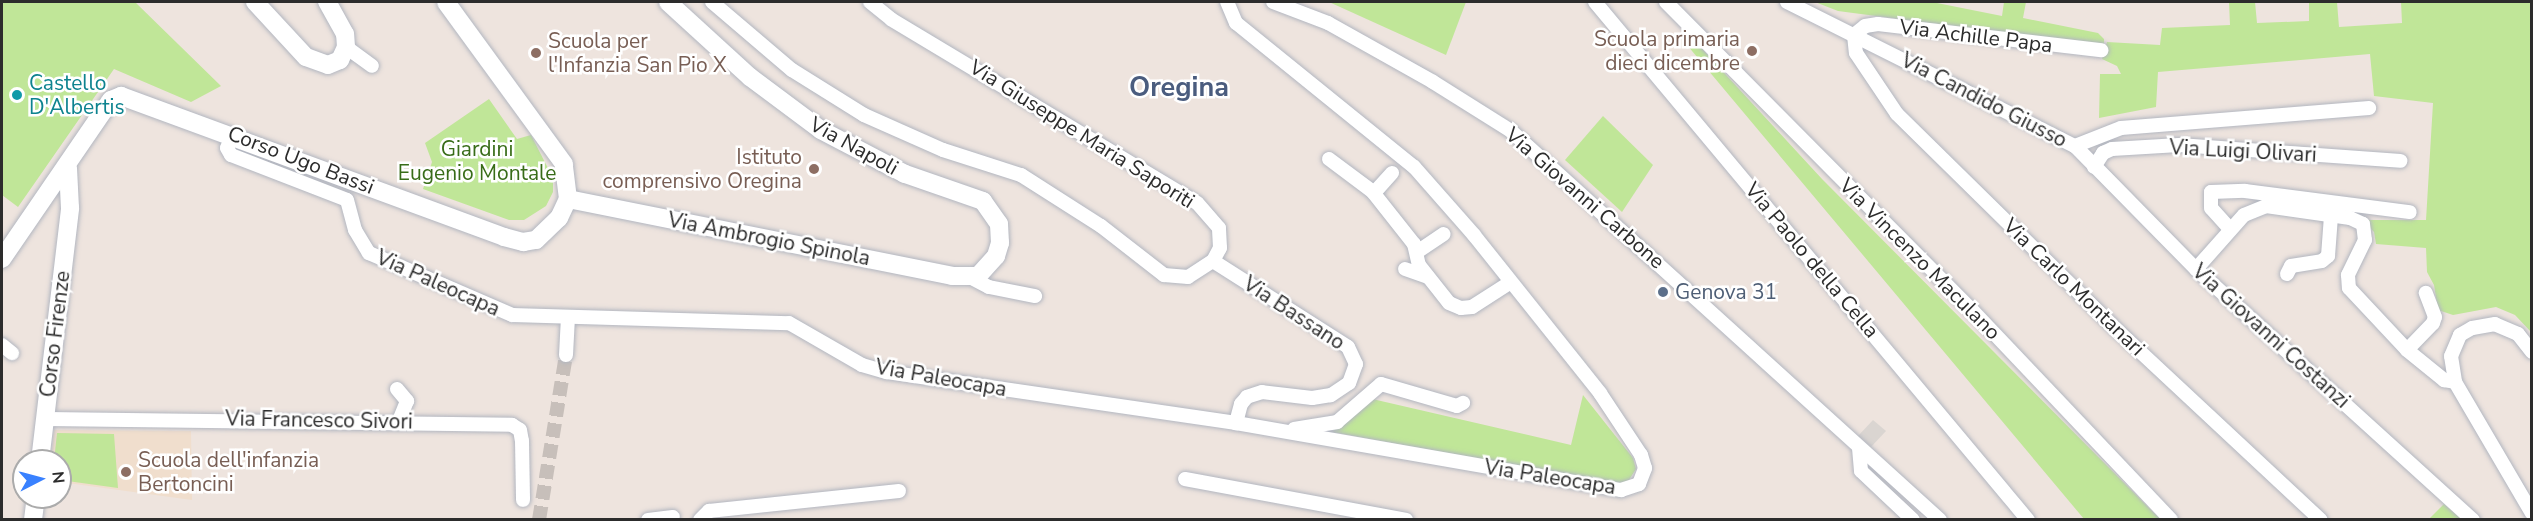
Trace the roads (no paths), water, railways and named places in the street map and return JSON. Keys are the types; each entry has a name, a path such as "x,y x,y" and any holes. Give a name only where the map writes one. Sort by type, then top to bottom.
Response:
{"street":[{"path":"255,2 316,64 334,64 346,47 345,34 327,2"},
{"path":"446,2 561,159 567,172 568,198"},
{"name":"Via Napoli","path":"668,2 750,77 821,130 905,174 983,201 996,218 1000,243 989,267 970,277"},
{"path":"712,2 792,70 864,115 943,150 1021,175 1101,226 1164,275 1188,277 1213,261"},
{"name":"Via Giuseppe Maria Saporiti","path":"870,2 891,19 1197,203 1219,228 1220,248 1213,261"},
{"name":"Via Paleocapa","path":"233,135 228,148 231,155 347,200 354,230 369,253 512,315 789,323 862,364 887,372 1236,423 1621,490 1635,487 1644,473 1641,455 1600,393 1511,282 1414,167 1236,23 1227,2"},
{"name":"Via Giovanni Carbone","path":"1273,2 1328,23 1433,82 1511,131 1660,263 1859,448 1940,519"},
{"name":"Via Paolo della Cella","path":"1595,2 2028,519"},
{"name":"Via Vincenzo Maculano","path":"1666,2 1970,308 2171,519"},
{"name":"Via Candido Giusso","path":"1787,2 2075,146 2121,128 2368,108"},
{"name":"Via Achille Papa","path":"1854,35 1865,26 1878,24 2101,50"},
{"name":"Via Carlo Montanari","path":"1854,35 1856,53 1898,114 2170,380 2321,519"},
{"path":"346,47 372,66"},
{"name":"Corso Ugo Bassi","path":"68,168 111,100 118,96 129,97 515,240 529,241 545,234 559,219 568,198"},
{"name":"Via Luigi Olivari","path":"2094,167 2103,153 2112,149 2179,145 2400,161"},
{"name":"Via Giovanni Costanzi","path":"2075,146 2196,269 2473,519"},
{"path":"1329,159 1374,193 1416,252 1419,265 1449,303 1464,309 1511,282"},
{"path":"2,259 68,168"},
{"name":"Corso Firenze","path":"41,449 70,208 68,168"},
{"path":"1374,193 1392,173"},
{"path":"2230,229 2211,208 2211,192 2245,191 2410,212"},
{"name":"Via Ambrogio Spinola","path":"568,198 970,277"},
{"path":"2196,269 2244,215 2266,206 2331,216 2363,224 2365,240 2348,275 2349,288 2407,350 2444,380 2455,382"},
{"path":"2287,274 2291,266 2322,261 2328,256 2331,216"},
{"path":"1416,252 1444,234"},
{"name":"Via Bassano","path":"1213,261 1344,344 1353,351 1356,364 1349,383 1331,395 1312,398 1262,392 1247,397 1241,404 1236,423"},
{"path":"1405,269 1428,277"},
{"path":"970,277 989,287 1035,296"},
{"path":"2407,350 2433,323 2435,317 2426,293"},
{"path":"566,355 568,317"},
{"path":"2532,352 2507,327 2472,328 2453,344 2451,368 2455,382 2532,513"},
{"name":"Via Paleocapa","path":"1287,432 1337,422 1376,382 1457,406 1462,403"},
{"path":"397,389 407,401 399,421"},
{"name":"Via Francesco Sivori","path":"45,419 399,421 512,425 520,430 523,500"},
{"path":"1859,448 1862,471 1913,519"},
{"path":"1185,479 1406,519"},
{"path":"700,519 709,511 898,491"},
{"path":"648,519 674,517"}],"tunnel":[{"path":"539,520 566,355"}],"place":[{"name":"Scuola primaria dieci dicembre","path":"1752,51"},
{"name":"Scuola per l'Infanzia San Pio X","path":"536,53"},
{"name":"Castello D'Albertis","path":"17,95"},
{"name":"Istituto comprensivo Oregina","path":"814,169"},
{"name":"Genova 31","path":"1663,292"},
{"name":"Scuola dell'infanzia Bertoncini","path":"126,472"}],"district":[{"name":"Oregina","path":"1179,88"}],"park label":[{"name":"Giardini Eugenio Montale","path":"477,161"}]}
